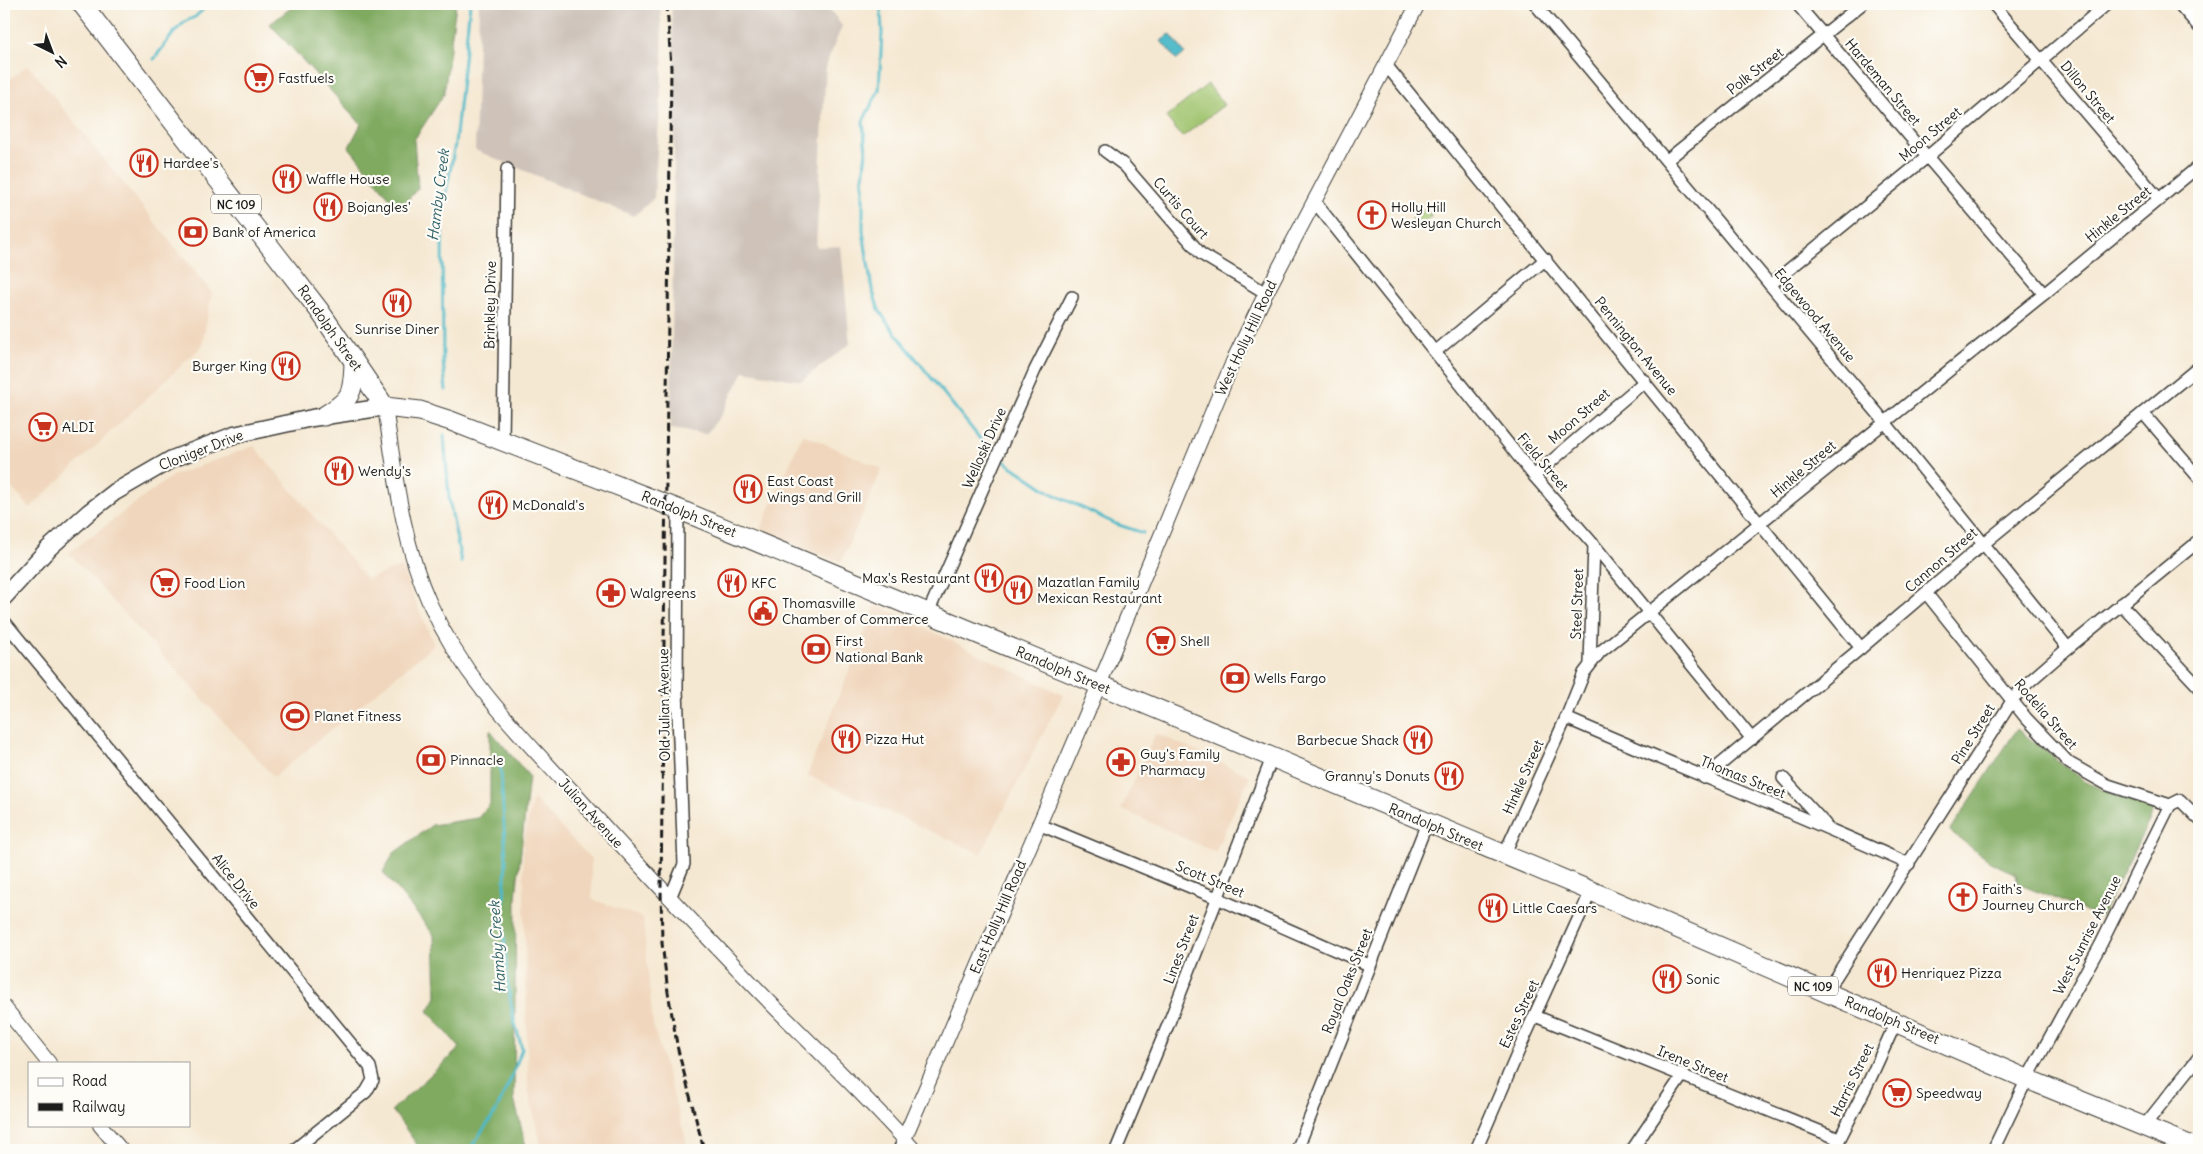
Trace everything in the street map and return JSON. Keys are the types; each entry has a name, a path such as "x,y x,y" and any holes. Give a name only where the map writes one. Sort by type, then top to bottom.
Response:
{"main road":[{"name":"Randolph Street","path":"82,4 319,310 385,407 420,411 678,509 1591,891 2027,1079 2199,1149"},
{"path":"324,416 337,408 350,394 353,387 354,362"},
{"name":"Cloniger Drive","path":"4,597 49,548 89,512 144,474 172,458 234,435 324,416 385,407"}],"street":[{"name":"West Holly Hill Road","path":"1099,685 1233,363 1266,292 1418,4"},
{"name":"Edgewood Avenue","path":"1535,4 1884,421 1982,545 2068,648"},
{"name":"Hardeman Street","path":"1797,4 2044,294"},
{"name":"Polk Street","path":"1667,160 1862,4"},
{"name":"Dillon Street","path":"1993,4 2160,200"},
{"name":"Moon Street","path":"1770,285 1927,157 2107,4"},
{"path":"2179,4 2199,27"},
{"name":"Pennington Avenue","path":"1386,65 1546,259 1861,648"},
{"name":"Curtis Court","path":"1105,151 1124,165 1201,254 1266,292"},
{"name":"Hinkle Street","path":"1504,855 1590,663 1600,652 2160,200 2199,166"},
{"name":"Brinkley Drive","path":"503,441 507,169"},
{"name":"Field Street","path":"1314,201 1534,476 1594,545 1752,739"},
{"path":"1435,352 1546,259"},
{"name":"Welloski Drive","path":"928,612 1034,370 1072,296"},
{"name":"Cannon Street","path":"1704,778 1982,545 2199,367"},
{"name":"Moon Street","path":"1534,476 1645,381"},
{"name":"Julian Avenue","path":"385,407 397,495 418,576 458,658 492,705 670,898 902,1144 914,1150"},
{"path":"2143,413 2199,478"},
{"name":"Old Julian Avenue","path":"670,898 684,864 677,690 678,509"},
{"name":"Pine Street","path":"1826,992 2012,700 2022,688 2068,648 2199,541"},
{"name":"Steel Street","path":"1590,663 1594,545"},
{"name":"Rodelia Street","path":"1926,593 2012,700 2058,753 2082,772 2108,785 2170,805 2180,800 2199,819"},
{"path":"2121,604 2199,686"},
{"name":"Alice Drive","path":"4,621 370,1068 373,1080 366,1092 294,1150"},
{"name":"East Holly Hill Road","path":"902,1144 1099,685"},
{"name":"Thomas Street","path":"1566,718 1704,778 1828,827 1909,864"},
{"name":"Lines Street","path":"1116,1150 1272,758"},
{"path":"1784,778 1828,827"},
{"name":"West Sunrise Avenue","path":"1993,1150 2027,1079 2100,946 2170,805"},
{"name":"Royal Oaks Street","path":"1297,1150 1427,823"},
{"name":"Scott Street","path":"1038,824 1217,898 1369,965"},
{"name":"Estes Street","path":"1476,1150 1591,891"},
{"path":"4,1008 48,1062"},
{"name":"Irene Street","path":"1535,1016 1839,1140"},
{"name":"Harris Street","path":"1834,1150 1896,1022"},
{"path":"2144,1126 2199,1057"},
{"path":"1632,1150 1682,1076"},
{"path":"101,1126 121,1150"}],"shaded area":[{"path":"479,4 660,4 663,59 654,198 634,216 475,150"},
{"path":"671,4 826,4 842,26 826,65 816,247 841,246 850,344 801,381 744,371 722,414 706,434 671,429 675,71"},
{"path":"28,65 212,293 202,346 30,508 4,479 4,84"},
{"path":"803,434 882,469 841,562 760,531"},
{"path":"254,446 367,579 401,567 434,645 274,777 69,553 172,476"},
{"path":"876,604 1063,695 981,854 807,775"},
{"path":"1156,733 1250,776 1215,852 1121,809"},
{"path":"533,798 591,859 592,899 643,918 653,1025 689,1150 542,1150 528,1088 523,845"}],"green space":[{"path":"296,4 456,4 444,94 414,140 418,188 399,210 349,147 361,124 270,24"},
{"path":"1208,84 1224,105 1182,137 1166,117"},
{"path":"1426,208 1432,216 1418,228 1411,220"},
{"path":"2017,729 2086,782 2115,795 2155,809 2101,917 2018,884 2016,874 1990,862 1950,831"},
{"path":"490,730 529,776 516,897 514,1099 527,1150 421,1150 392,1110 460,1048 428,1011 436,997 434,935 383,872 394,853 432,825 478,818 490,804"}],"water":[{"path":"1170,34 1185,53 1177,60 1161,41"}],"waterway":[{"path":"154,59 175,31 209,4"},
{"name":"Hamby Creek","path":"446,390 443,362 442,231 444,204 455,144 470,4"},
{"path":"879,4 882,32 879,90 863,121 866,151 863,178 863,231 872,289 879,310 889,325 989,450"},
{"name":"Hamby Creek","path":"444,435 449,498 461,562"},
{"path":"1001,459 1051,493 1116,524 1143,533"},
{"name":"Hamby Creek","path":"469,1150 495,1113 511,1079 522,1049 513,1016 507,979 503,919 506,860 500,757"}],"railway":[{"path":"667,4 671,68 661,888 662,943 678,1050 704,1150"}],"place":[{"name":"Fastfuels","path":"259,78"},
{"name":"Hardee's","path":"144,163"},
{"name":"Waffle House","path":"287,179"},
{"name":"Bojangles'","path":"328,207"},
{"name":"Holly Hill Wesleyan Church","path":"1372,215"},
{"name":"Bank of America","path":"193,232"},
{"name":"Sunrise Diner","path":"397,303"},
{"name":"Burger King","path":"286,366"},
{"name":"ALDI","path":"43,427"},
{"name":"Wendy's","path":"339,471"},
{"name":"East Coast Wings and Grill","path":"748,489"},
{"name":"McDonald's","path":"493,505"},
{"name":"Max's Restaurant","path":"989,578"},
{"name":"Food Lion","path":"165,583"},
{"name":"KFC","path":"732,583"},
{"name":"Mazatlan Family Mexican Restaurant","path":"1018,590"},
{"name":"Walgreens","path":"611,593"},
{"name":"Thomasville Chamber of Commerce","path":"763,611"},
{"name":"Shell","path":"1161,641"},
{"name":"First National Bank","path":"816,649"},
{"name":"Wells Fargo","path":"1235,678"},
{"name":"Planet Fitness","path":"295,716"},
{"name":"Pizza Hut","path":"846,739"},
{"name":"Barbecue Shack","path":"1418,740"},
{"name":"Pinnacle","path":"431,760"},
{"name":"Guy's Family Pharmacy","path":"1121,762"},
{"name":"Granny's Donuts","path":"1449,776"},
{"name":"Faith's Journey Church","path":"1963,897"},
{"name":"Little Caesars","path":"1493,908"},
{"name":"Henriquez Pizza","path":"1882,973"},
{"name":"Sonic","path":"1667,979"},
{"name":"Speedway","path":"1897,1093"}]}
